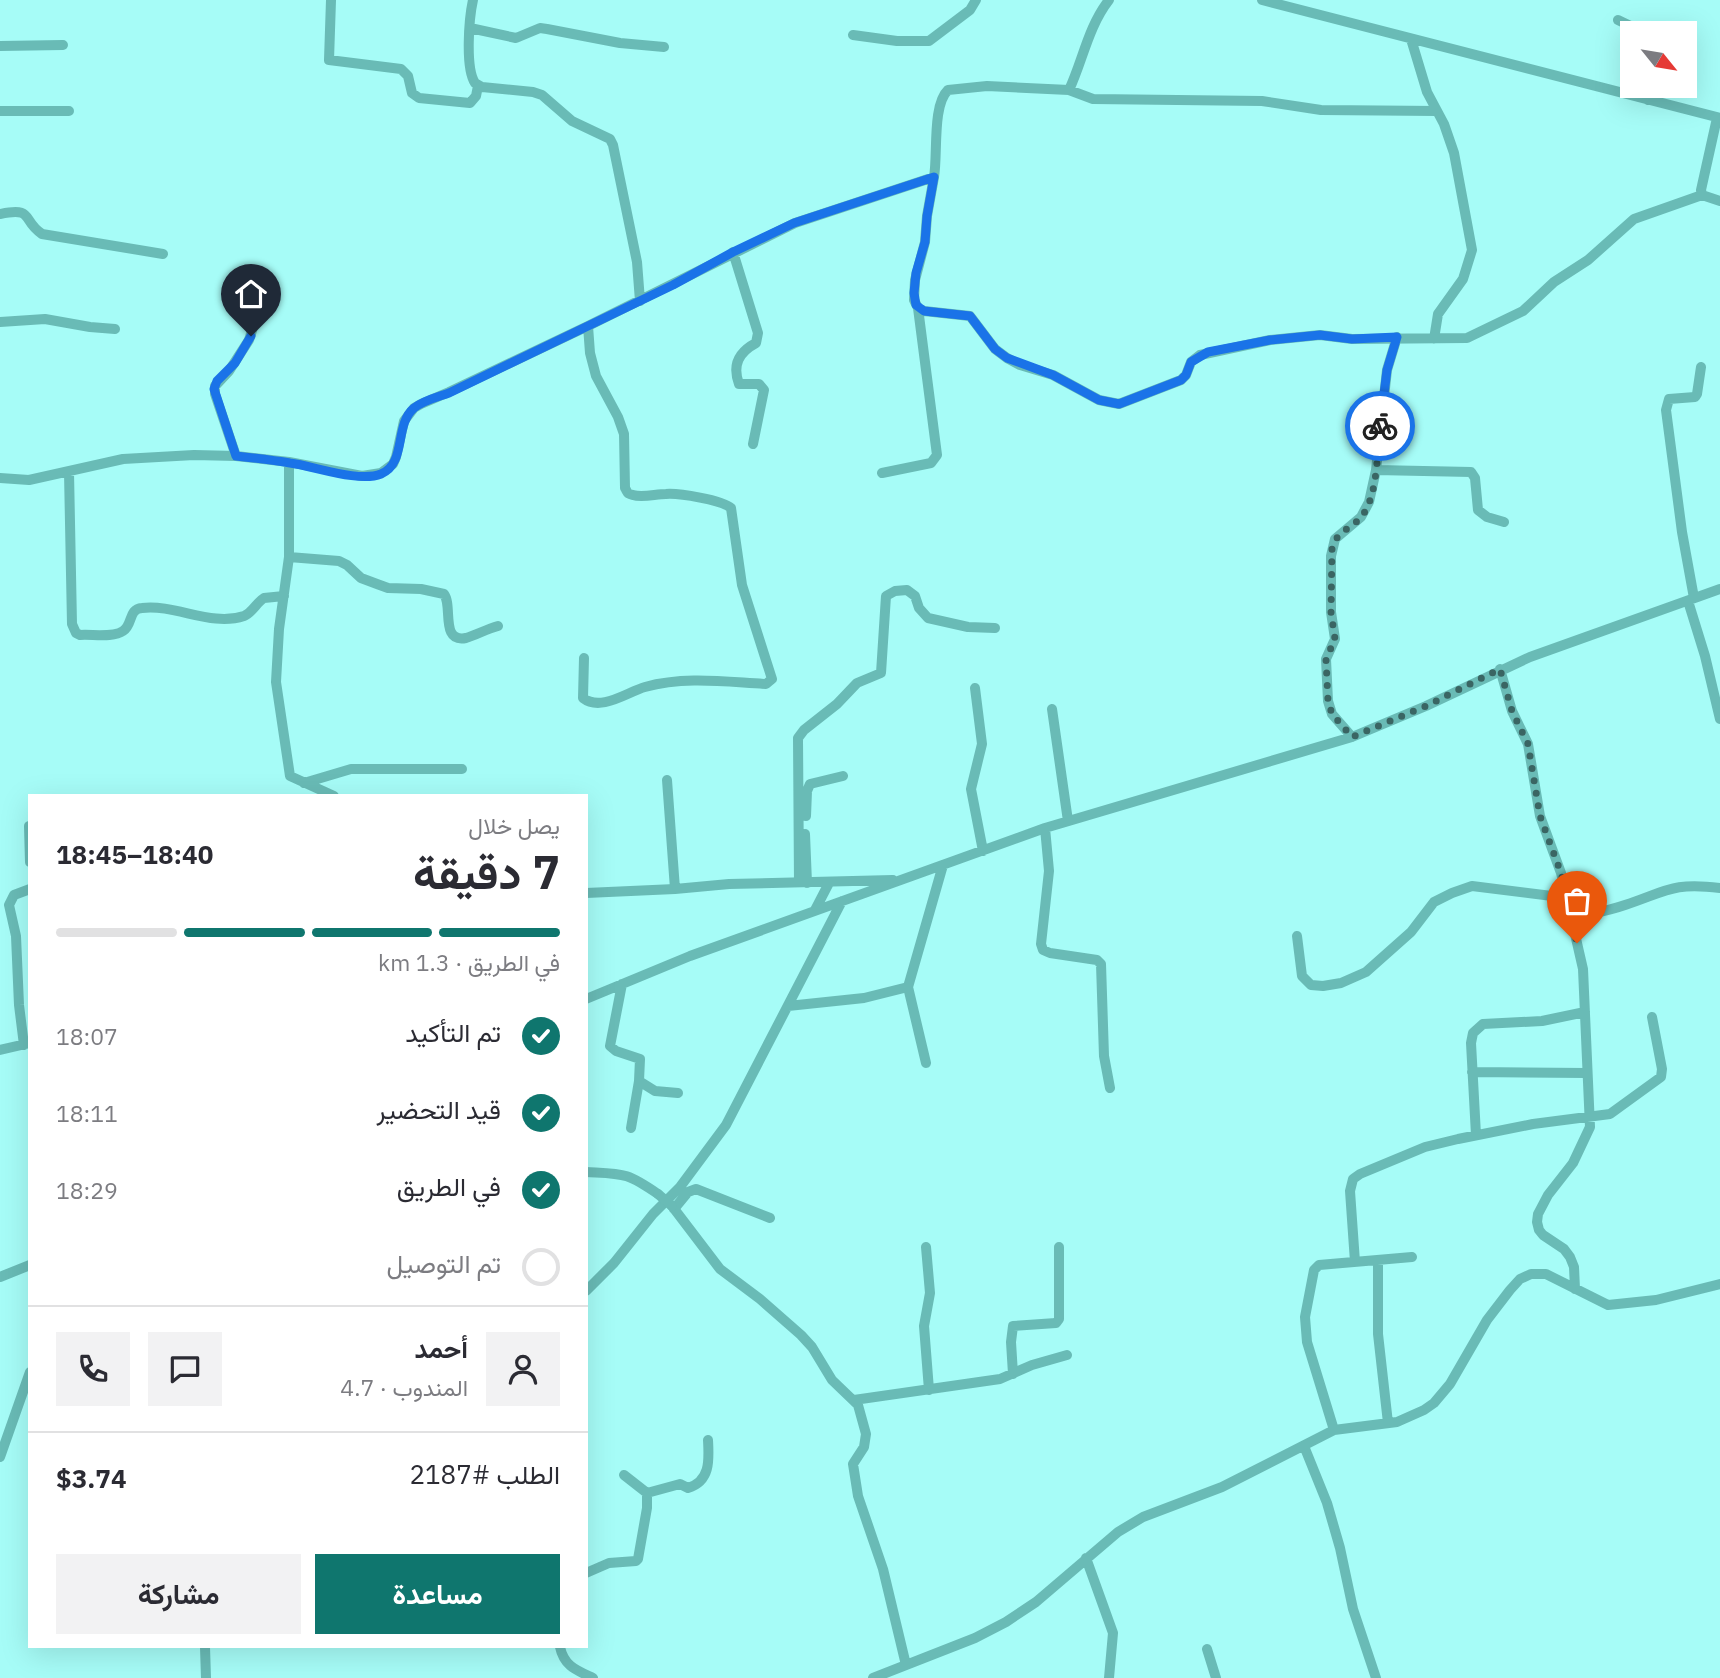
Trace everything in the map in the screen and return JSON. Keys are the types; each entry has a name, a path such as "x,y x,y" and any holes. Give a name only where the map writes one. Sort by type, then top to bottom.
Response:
{"street":[{"path":"331,0 329,60 401,69 408,76 412,93 419,98 470,103 476,96 478,86"},
{"path":"473,0 470,71 471,78 478,86 542,95 572,121 610,139 637,262 640,301"},
{"path":"853,35 897,41 929,41 970,10 976,0"},
{"path":"1069,90 1080,68 1091,30 1109,0"},
{"path":"1262,0 1719,118 1702,195"},
{"path":"470,28 516,38 540,28 620,43 664,47"},
{"path":"1411,39 1424,83 1454,153 1472,250 1463,279 1438,314 1434,339"},
{"path":"0,46 63,45"},
{"path":"882,473 931,463 937,455 918,307 914,300 915,279 925,242 934,177 939,108 943,94 948,90 988,86 1069,90 1093,99 1262,101 1321,110 1437,111"},
{"path":"0,111 69,111"},
{"path":"0,478 29,480 147,456 236,456 362,476 381,474 393,464 404,421 414,408 640,301 794,223 934,177"},
{"path":"918,307 930,313 970,316 995,349 1007,358 1053,375 1090,396 1110,403 1128,401 1181,380 1191,362 1208,352 1270,340 1320,335 1352,339 1467,338 1516,315 1554,282 1595,254 1634,219 1702,195 1720,201"},
{"path":"0,214 15,211 25,214 42,234 163,254"},
{"path":"733,252 758,333 756,343 744,349 740,355 737,382 759,384 764,390 754,444"},
{"path":"236,456 215,394 215,386 229,371 249,340 261,302"},
{"path":"0,323 45,319 89,327 115,328"},
{"path":"584,659 583,698 589,702 608,702 640,688 662,683 712,679 766,684 772,680 742,585 731,508 721,502 691,495 669,493 634,496 627,492 624,434 596,376 590,353 588,326"},
{"path":"1352,737 1332,714 1328,701 1326,659 1335,639 1331,612 1331,556 1335,539 1366,511 1376,470 1387,370 1397,337"},
{"path":"1701,367 1695,397 1670,399 1666,410 1691,600 1720,719"},
{"path":"289,463 289,557 276,664 277,699 289,776 329,794"},
{"path":"1376,470 1471,472 1475,478 1478,510 1487,517 1504,522"},
{"path":"69,472 72,624 76,633 119,634 128,627 133,613 141,608 174,609 198,616 246,616 264,598 284,596"},
{"path":"289,557 339,561 361,578 377,584 444,594 448,602 450,632 458,638 498,626"},
{"path":"588,998 816,910 1045,828 1352,737 1426,706 1500,669 1720,589"},
{"path":"803,882 798,738 857,683 881,673 886,596 895,591 907,590 915,596 923,614 928,618 968,627 995,628"},
{"path":"1500,669 1512,711 1528,744 1540,816 1561,873 1583,969 1591,1117 1584,1144 1548,1195 1537,1222 1543,1235 1564,1249 1570,1257 1574,1266 1575,1289"},
{"path":"975,688 982,744 971,789 983,850"},
{"path":"1052,709 1068,821"},
{"path":"304,783 351,769 462,769"},
{"path":"803,882 808,787 812,782 843,776"},
{"path":"667,780 675,889"},
{"path":"1045,828 1049,871 1042,947 1050,953 1097,960 1101,964 1104,1056 1110,1088"},
{"path":"926,1063 908,987 943,865"},
{"path":"588,893 729,884 906,880"},
{"path":"816,910 829,883"},
{"path":"1297,936 1301,976 1311,985 1323,986 1366,972 1411,932 1434,902 1452,893 1478,886 1568,898"},
{"path":"1573,918 1629,904 1677,886 1720,888"},
{"path":"0,1050 27,1044 19,1005 16,936 9,905 14,895 28,890"},
{"path":"588,1289 680,1187 726,1125 842,901"},
{"path":"622,984 610,1046 616,1051 640,1059 631,1128"},
{"path":"788,1006 864,998 908,987"},
{"path":"1476,1135 1471,1043 1474,1033 1483,1024 1542,1021 1585,1012"},
{"path":"1355,1262 1350,1191 1353,1180 1366,1170 1425,1147 1476,1135 1610,1114 1661,1077 1662,1069 1652,1017"},
{"path":"1472,1072 1587,1073"},
{"path":"639,1081 655,1091 678,1093"},
{"path":"588,1172 633,1176 658,1194 673,1208 720,1269 801,1335 812,1347 832,1380 854,1400 862,1413 866,1434 864,1447 853,1464 858,1496 883,1569 906,1665"},
{"path":"673,1208 688,1192 696,1189 770,1218"},
{"path":"926,1247 930,1293 924,1326 929,1390"},
{"path":"1013,1374 1013,1326 1056,1322 1059,1319 1059,1247"},
{"path":"1334,1430 1307,1342 1306,1317 1316,1266 1412,1257"},
{"path":"1378,1261 1378,1334 1388,1423"},
{"path":"0,1276 28,1266"},
{"path":"873,1678 975,1638 1006,1622 1036,1602 1118,1532 1143,1517 1222,1487 1334,1430 1412,1417 1440,1396 1487,1320 1520,1279 1531,1274 1546,1274 1599,1302 1622,1305 1656,1300 1720,1284"},
{"path":"854,1400 1000,1379 1032,1365 1067,1355"},
{"path":"0,1457 28,1378"},
{"path":"647,1493 680,1484 688,1488 703,1480 709,1463 708,1440"},
{"path":"1304,1446 1327,1503 1353,1609 1376,1678"},
{"path":"624,1475 647,1493"},
{"path":"588,1572 608,1563 637,1560 647,1508 647,1493"},
{"path":"1086,1558 1113,1633 1108,1678"},
{"path":"205,1648 206,1678"},
{"path":"560,1648 564,1660 572,1668 593,1678"},
{"path":"1207,1649 1216,1678"}],"way so far":[{"path":"1380,426 1376,470 1366,511 1335,539 1332,549 1331,612 1335,639 1326,659 1330,710 1352,737 1426,706 1500,669 1512,711 1528,744 1540,816 1561,873 1577,943"}],"route":[{"path":"251,336 235,363 217,381 214,389 236,456 362,476 381,474 393,464 404,421 414,408 421,404 673,285 794,223 934,177 925,242 915,279 916,305 930,313 970,316 995,349 1007,358 1053,375 1099,400 1119,404 1181,380 1191,362 1208,352 1270,340 1320,335 1352,339 1397,337 1387,370 1380,426"}]}
